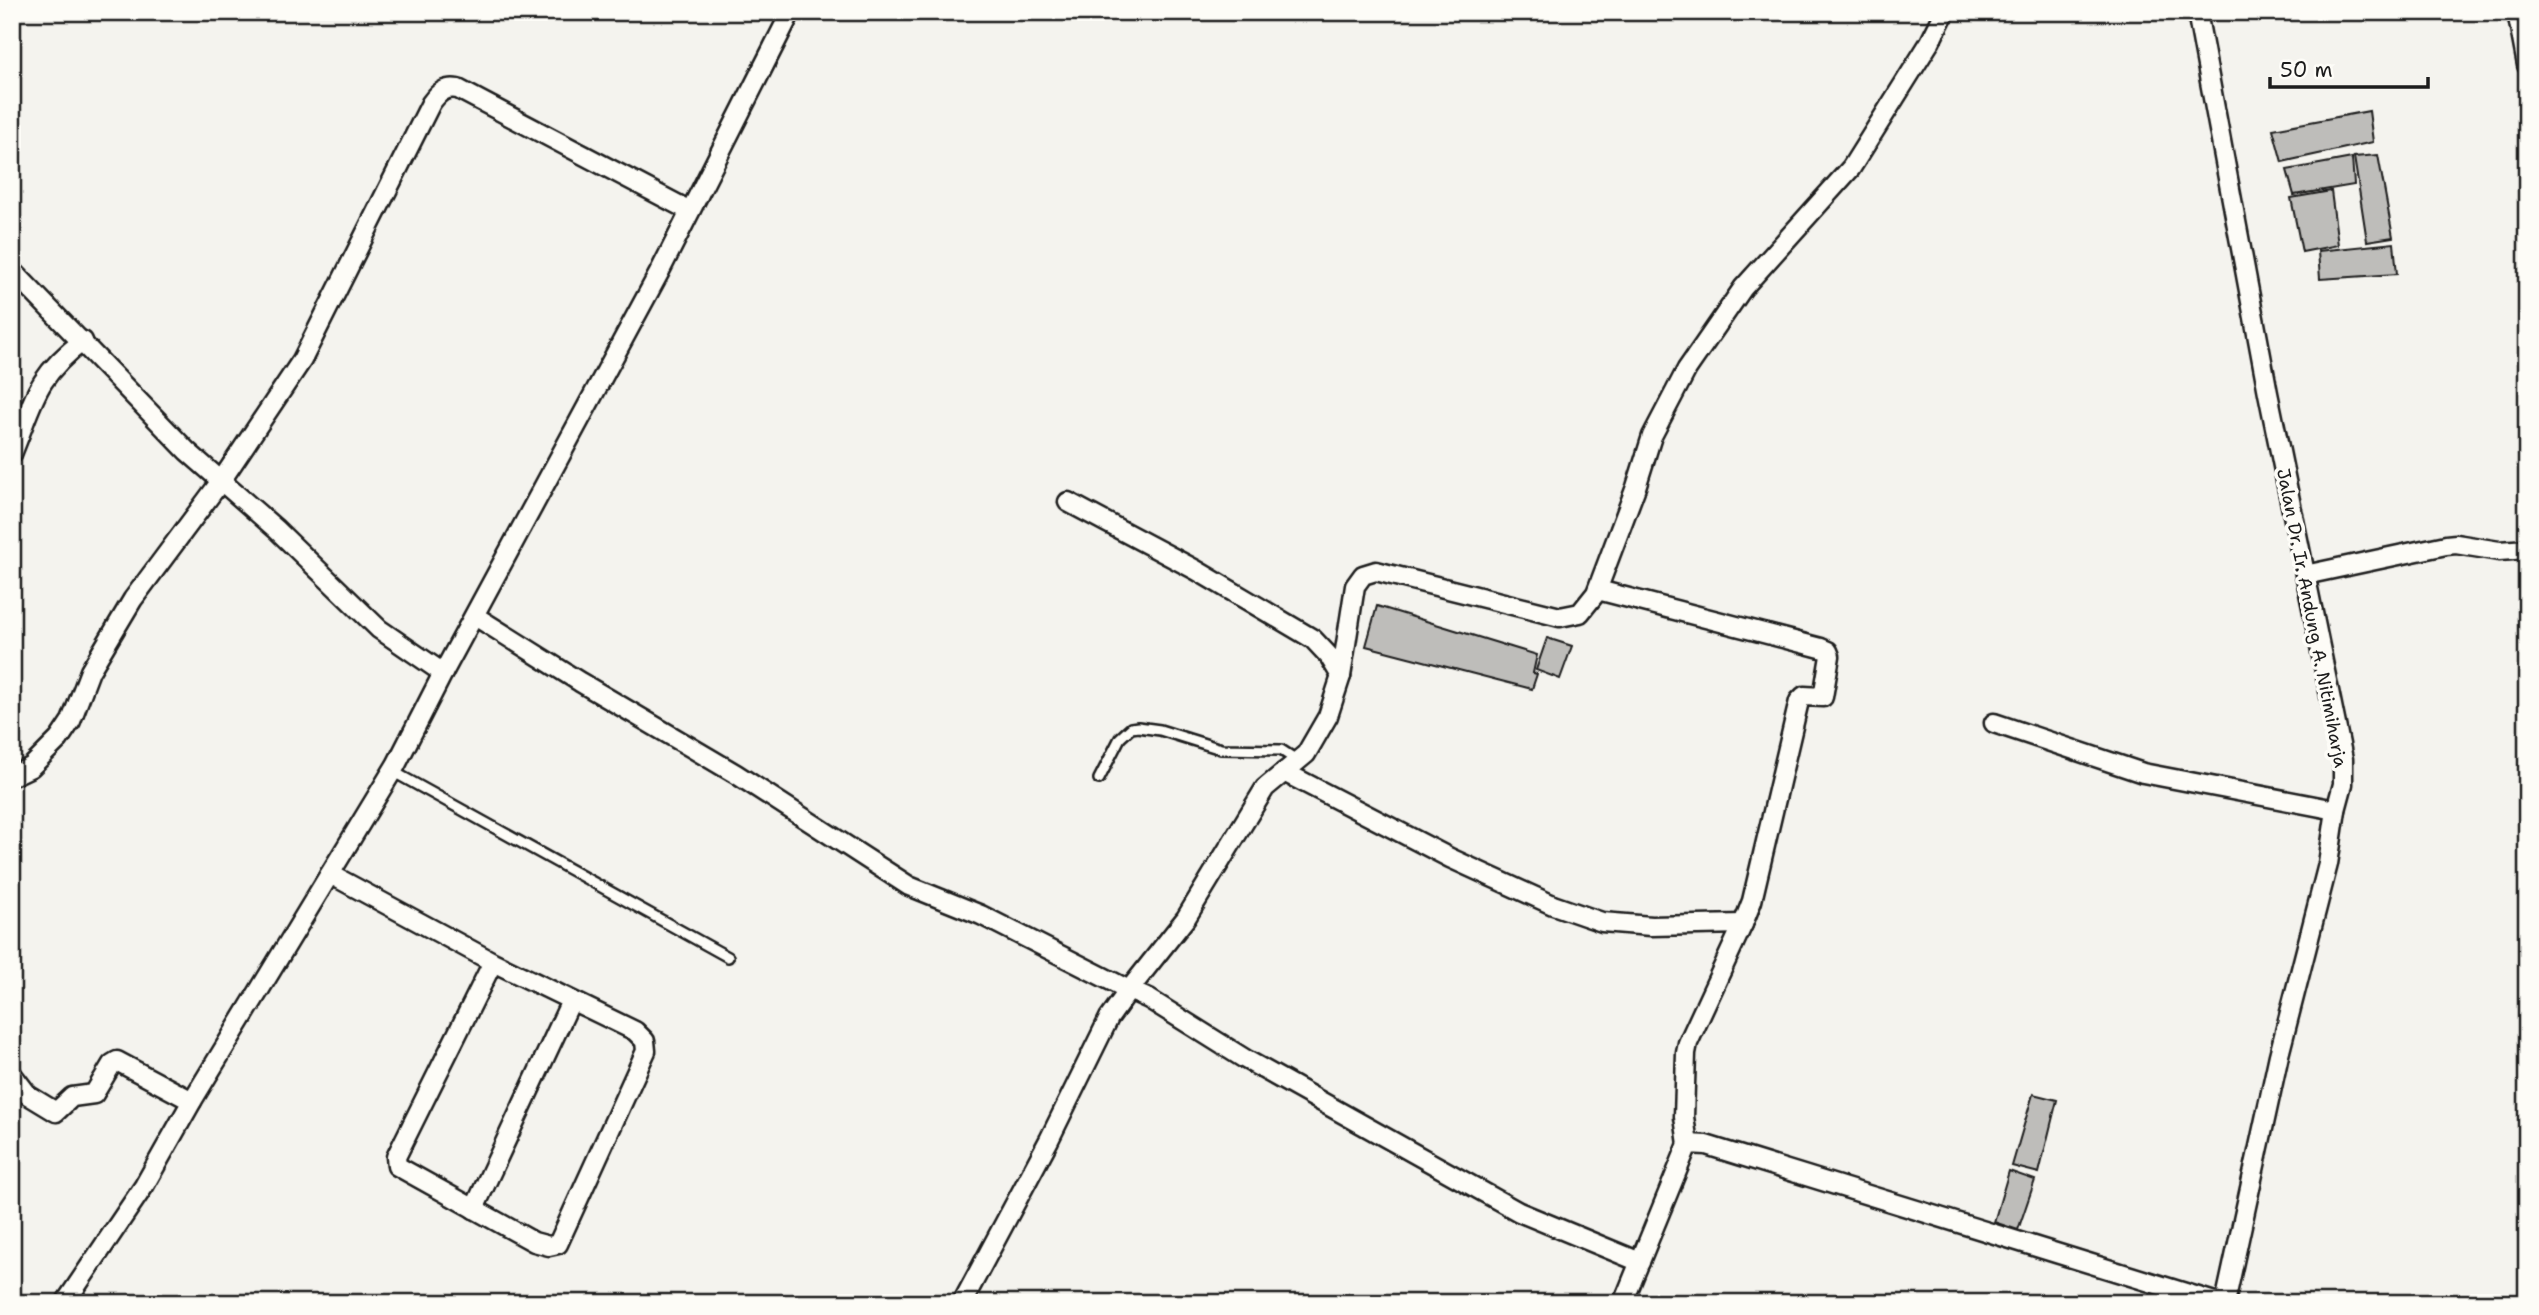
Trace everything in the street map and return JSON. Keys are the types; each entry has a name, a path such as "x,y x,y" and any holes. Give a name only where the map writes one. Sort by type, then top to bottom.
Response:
{"street":[{"path":"65,1303 144,1185 392,771 690,211 791,12"},
{"path":"962,1303 1049,1140 1109,1018 1186,918 1265,788 1306,754 1328,716 1341,676 1355,586 1363,575 1376,571 1560,617 1580,613 1598,590 1652,436 1687,369 1743,288 1851,168 1930,41 1945,12"},
{"name":"Jalan Dr. Ir. Andung A. Nitimiharja","path":"2197,12 2268,393 2343,759 2343,784 2336,810 2329,864 2279,1055 2225,1303"},
{"path":"2516,12 2527,65"},
{"path":"12,776 31,767 59,739 71,721 90,671 133,599 221,481 302,360 431,103 439,93 449,88 458,89 690,211"},
{"path":"12,270 187,451 276,529 379,629 443,673"},
{"path":"12,454 41,383 49,371 83,341"},
{"path":"1068,502 1196,569 1313,639 1329,656 1341,676"},
{"path":"2305,575 2446,545 2456,544 2499,551 2527,549"},
{"path":"1598,590 1821,648 1828,650 1830,656 1823,697 1804,696 1799,701 1752,901 1688,1043 1684,1117 1688,1144 1623,1303"},
{"path":"475,616 736,774 909,886 981,915 1149,999 1245,1059 1519,1212 1640,1262"},
{"path":"1994,723 2143,773 2336,810"},
{"path":"1291,767 1461,863 1553,905 1602,922 1651,926 1743,924"},
{"path":"330,874 493,962 635,1031 645,1041 646,1051 564,1232 558,1244 549,1246 534,1242 397,1166 396,1157 493,962"},
{"path":"474,1209 571,1001"},
{"path":"12,1074 28,1095 56,1112 72,1097 94,1094 117,1061 192,1101"},
{"path":"1688,1144 1706,1145 2218,1303"}],"lane":[{"path":"1099,779 1120,738 1131,728 1138,727 1160,730 1221,749 1281,750 1291,767"},
{"path":"392,771 728,957"}],"building":[{"path":"2369,111 2373,142 2282,162 2273,129"},
{"path":"2378,155 2393,237 2367,241 2354,157"},
{"path":"2352,158 2354,185 2294,195 2287,170"},
{"path":"2331,191 2338,245 2302,252 2291,198"},
{"path":"2394,243 2397,274 2320,279 2318,251"},
{"path":"1377,606 1537,655 1533,673 1537,674 1532,689 1366,646"},
{"path":"1547,638 1572,646 1560,679 1536,670"},
{"path":"2033,1094 2057,1100 2039,1173 2012,1166"},
{"path":"2009,1171 2035,1180 2018,1230 1994,1222"}]}
